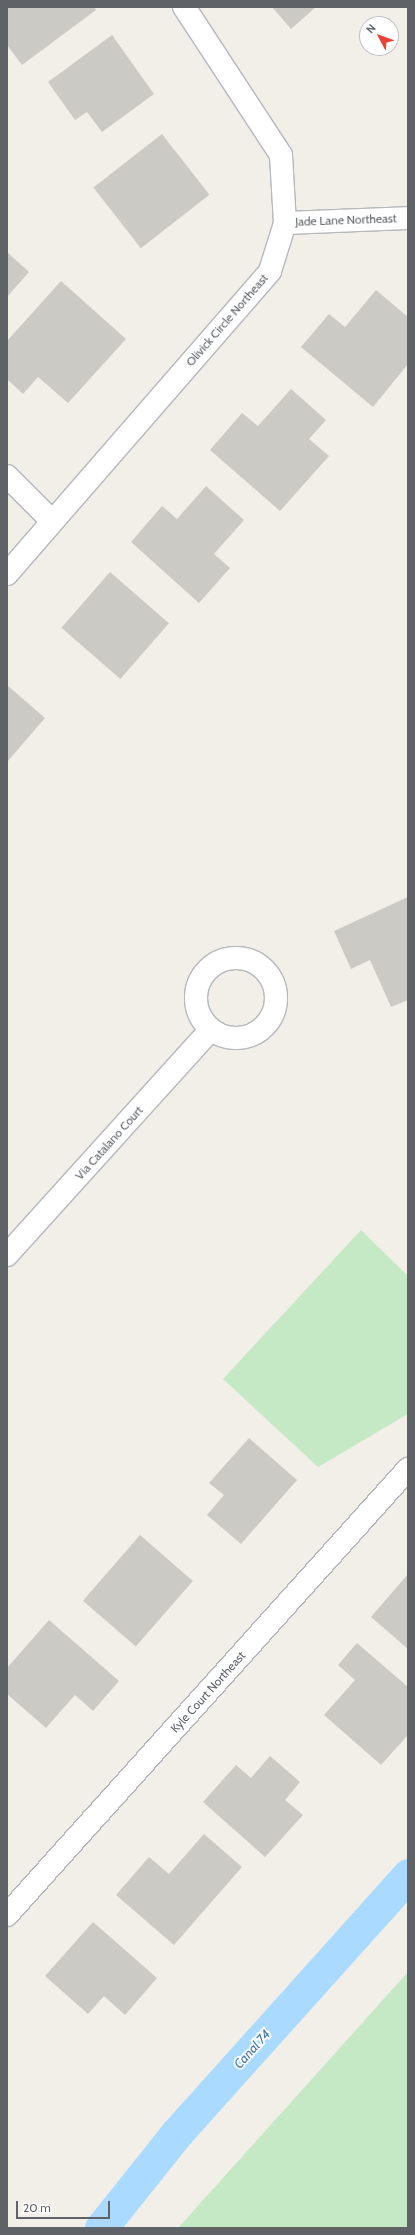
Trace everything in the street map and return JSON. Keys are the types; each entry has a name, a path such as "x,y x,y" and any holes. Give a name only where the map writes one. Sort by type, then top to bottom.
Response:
{"street":[{"name":"Olivick Circle Northeast","path":"7,574 270,271 285,223 281,155 184,7"},
{"name":"Jade Lane Northeast","path":"285,223 408,218"},
{"path":"7,476 52,521"},
{"name":"Via Catalano Court","path":"7,1255 210,1030"},
{"name":"Kyle Court Northeast","path":"7,1915 408,1469"}],"green space":[{"path":"361,1230 408,1276 408,1414 318,1467 223,1379"},
{"path":"408,1972 408,2228 178,2228"}],"building":[{"path":"7,7 94,7 96,10 22,65 7,45"},
{"path":"272,7 316,7 291,29"},
{"path":"112,35 154,94 102,132 87,112 75,120 48,82"},
{"path":"162,134 209,195 141,248 93,188"},
{"path":"7,252 29,272 7,297"},
{"path":"61,281 126,339 68,403 38,377 23,394 7,379 7,341"},
{"path":"376,290 408,317 408,364 373,407 301,347 329,314 345,327"},
{"path":"291,389 326,420 309,439 329,456 280,511 210,450 242,413 258,426"},
{"path":"206,486 244,520 214,554 230,568 199,603 131,542 162,506 177,519"},
{"path":"110,572 169,623 120,679 61,628"},
{"path":"7,685 45,718 7,762"},
{"path":"408,897 408,1000 391,1007 370,960 351,969 334,931"},
{"path":"249,1438 297,1480 241,1544 207,1515 224,1495 209,1483"},
{"path":"140,1535 193,1581 136,1647 83,1601"},
{"path":"408,1574 408,1649 371,1617"},
{"path":"49,1620 119,1681 93,1711 75,1695 46,1728 7,1694 7,1668"},
{"path":"357,1643 408,1687 408,1735 381,1765 324,1715 355,1680 338,1665"},
{"path":"270,1756 300,1782 285,1800 303,1815 265,1857 203,1802 236,1765 251,1778"},
{"path":"204,1834 242,1867 174,1945 116,1895 149,1857 169,1874"},
{"path":"93,1922 157,1978 125,2015 104,1996 88,2014 45,1976"}],"waterway":[{"name":"Canal 74","path":"101,2228 176,2134 408,1875"}]}
